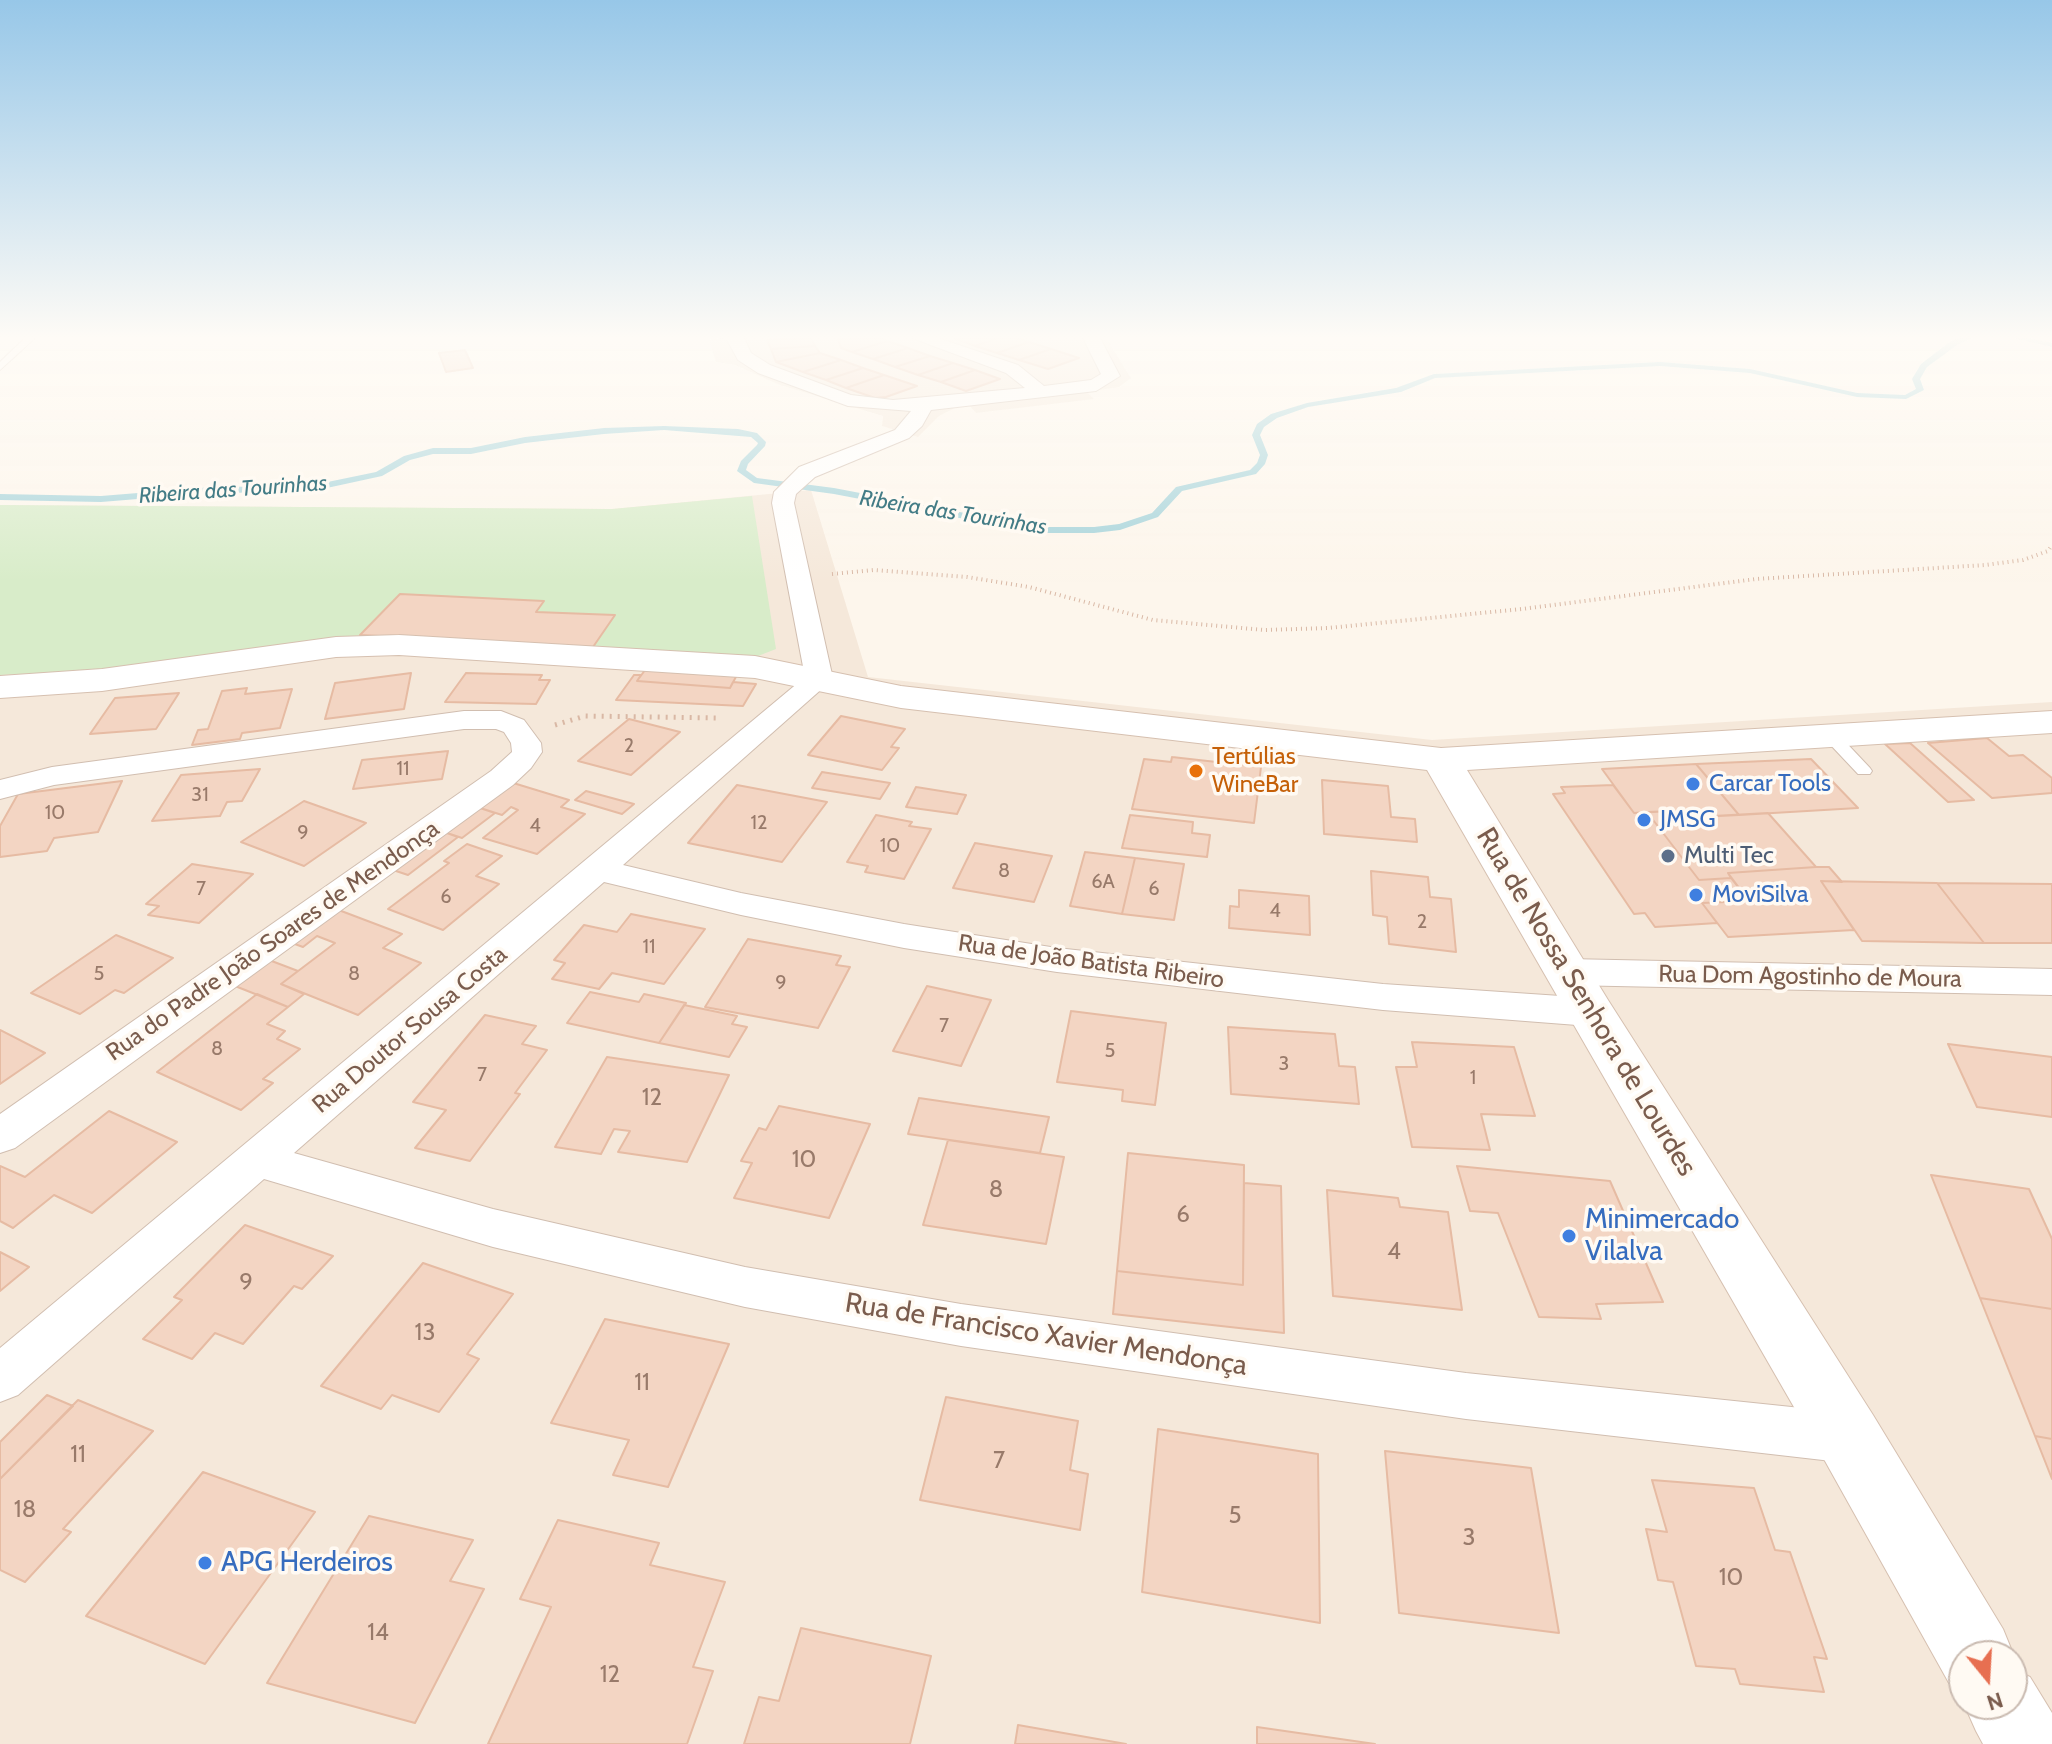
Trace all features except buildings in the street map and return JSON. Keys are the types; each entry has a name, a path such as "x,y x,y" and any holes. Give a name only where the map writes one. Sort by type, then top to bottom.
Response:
{"street":[{"path":"819,679 783,503 785,492 792,483 816,469 896,437 916,419"},
{"path":"0,687 102,680 369,645 718,663 819,679 901,697 1441,760 2052,722"},
{"name":"Rua Doutor Sousa Costa","path":"0,1379 819,679"},
{"name":"Rua do Padre João Soares de Mendonça","path":"0,790 52,776 464,720 501,720 522,734 527,752 502,778 0,1136"},
{"name":"Rua de Nossa Senhora de Lourdes","path":"1441,760 1849,1438 1967,1640"},
{"name":"Rua de João Batista Ribeiro","path":"598,870 741,904 904,936 1057,960 1383,997 1579,992"},
{"name":"Rua Dom Agostinho de Moura","path":"1579,992 2052,982"},
{"name":"Rua de Francisco Xavier Mendonça","path":"257,1160 493,1228 745,1287 961,1325 1466,1396 1849,1438"},
{"path":"2012,1720 2026,1744"}],"lane":[{"path":"1831,736 1864,771"}],"path":[{"path":"802,586 817,577 842,573 874,570 921,573 1029,587 1153,620 1264,630 1328,628 1522,609 1756,579 1985,565 2023,560 2048,551 2052,545"},
{"path":"585,716 720,718"}],"shaded area":[{"path":"883,419 936,419 918,437 882,426"},
{"path":"811,490 868,677 1432,740 2052,702 2052,1744 0,1744 0,505 612,509"}],"green space":[{"path":"752,496 776,649 758,656 593,647 615,615 536,612 543,601 401,594 360,635 233,655 103,670 0,675 0,505 612,509"}],"waterway":[{"name":"Ribeira das Tourinhas","path":"0,497 101,499 224,489 270,491 313,488 379,474 407,458 433,451 471,451 525,440 664,428 754,435 762,442 761,446 744,463 741,471 754,480 834,491 1038,530 1094,530 1120,527 1155,515 1179,489 1253,472 1264,455 1256,435 1260,426 1269,419"}],"place":[{"name":"Tertúlias WineBar","path":"1196,771"},
{"name":"Carcar Tools","path":"1693,784"},
{"name":"JMSG","path":"1644,820"},
{"name":"Multi Tec","path":"1668,856"},
{"name":"MoviSilva","path":"1696,895"},
{"name":"Minimercado Vilalva","path":"1569,1236"},
{"name":"APG Herdeiros","path":"205,1563"}]}
